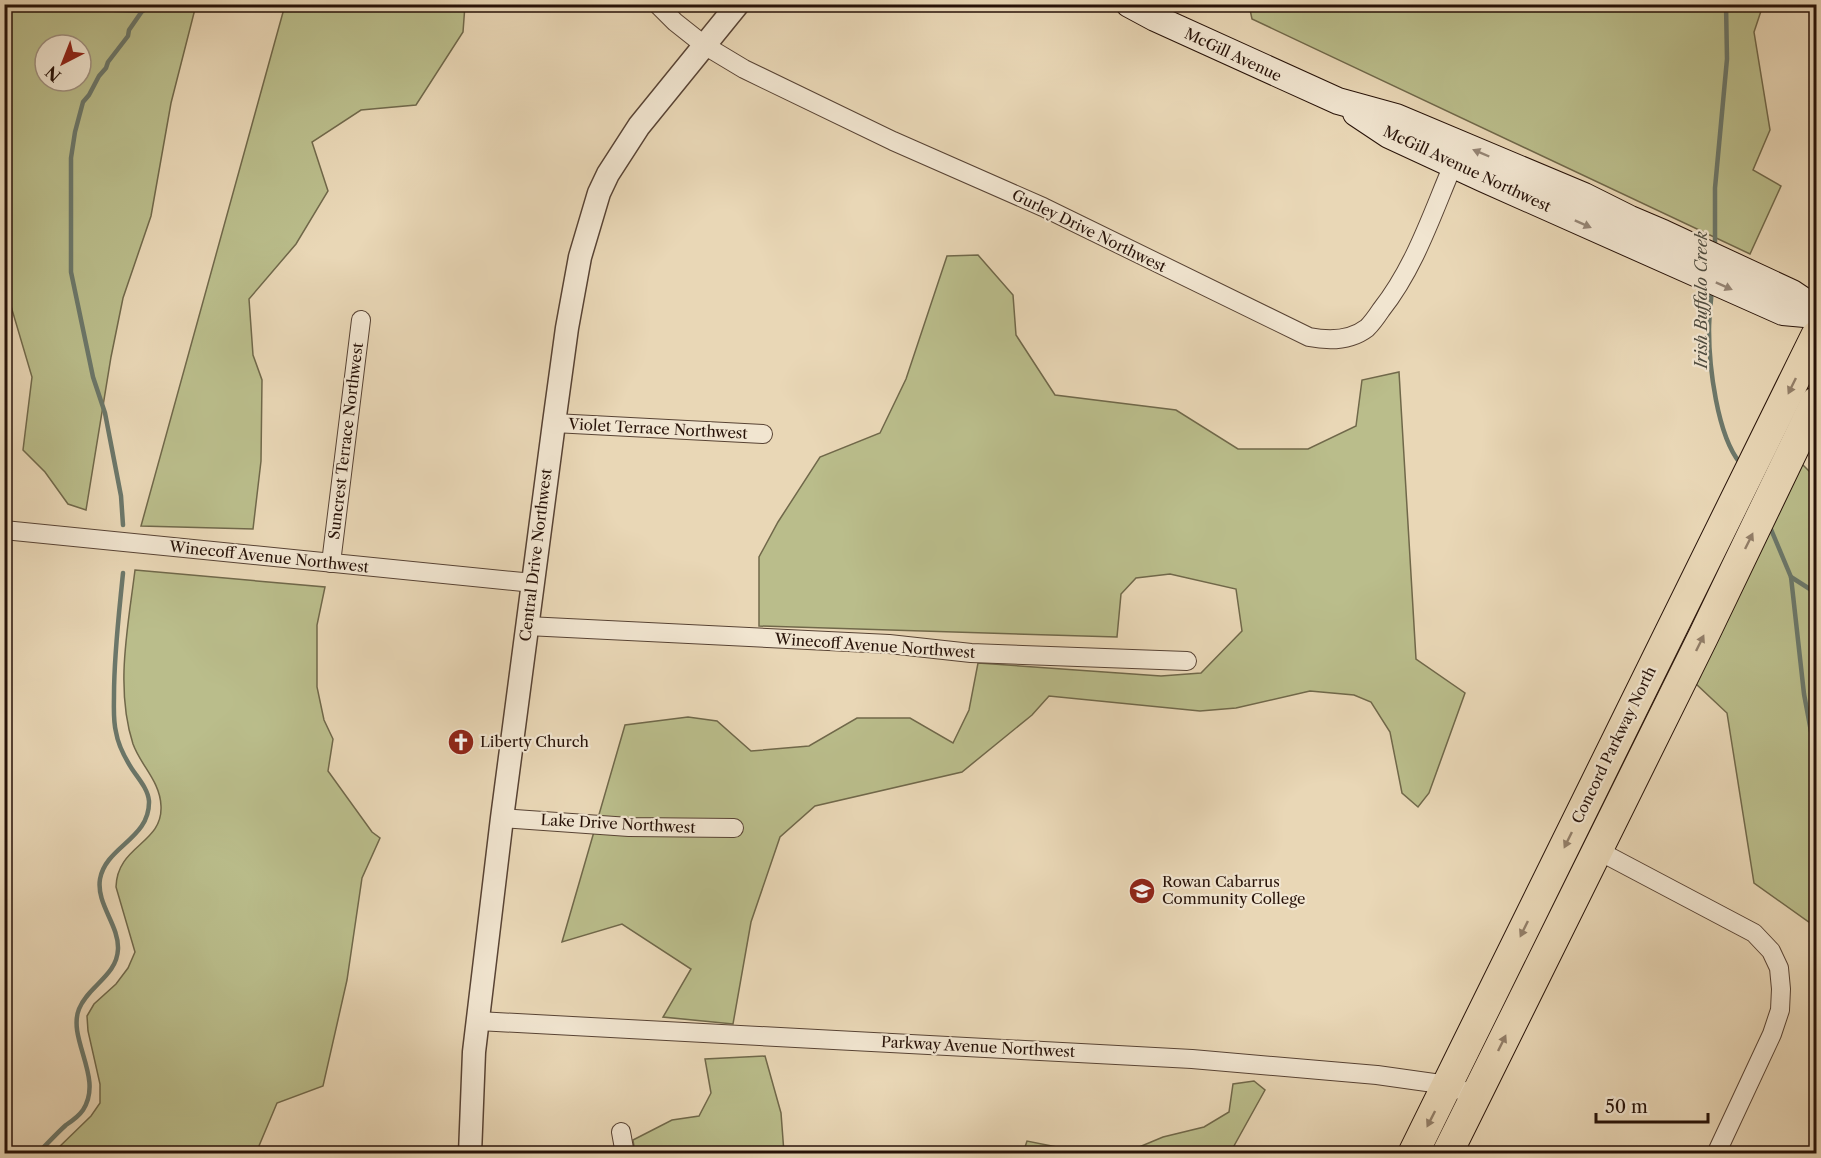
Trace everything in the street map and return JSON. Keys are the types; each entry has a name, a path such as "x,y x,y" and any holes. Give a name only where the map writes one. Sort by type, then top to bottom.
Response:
{"highway":[{"name":"Concord Parkway North","path":"1413,1154 1816,336"},
{"name":"Concord Parkway North","path":"1447,1154 1816,402"},
{"path":"1617,810 1608,804 1607,795 1671,663 1692,587"}],"main road":[{"name":"McGill Avenue","path":"1129,4 1186,33 1338,101"},
{"name":"McGill Avenue Northwest","path":"1338,101 1389,135 1484,179 1657,243 1816,315"},
{"name":"McGill Avenue Northwest","path":"1338,101 1396,117 1584,196 1630,219 1657,243"},
{"path":"1484,179 1503,174 1630,219"},
{"name":"McGill Avenue Northwest","path":"1788,302 1816,309"}],"street":[{"name":"Gurley Drive Northwest","path":"657,4 704,45 744,69 893,141 1043,207 1309,338 1340,339 1355,335 1368,327 1395,293 1410,266 1453,165"},
{"name":"Central Drive Northwest","path":"470,1154 474,1052 502,818 567,328 580,257 599,193 608,174 639,126 738,4"},
{"name":"Suncrest Terrace Northwest","path":"331,563 361,320"},
{"name":"Violet Terrace Northwest","path":"554,423 763,434"},
{"name":"Winecoff Avenue Northwest","path":"4,530 532,584"},
{"name":"Winecoff Avenue Northwest","path":"527,626 889,644 971,653 1187,662"},
{"name":"Lake Drive Northwest","path":"502,818 629,827 734,828"},
{"path":"1597,850 1754,933 1771,951 1779,968 1780,1010 1772,1034 1716,1154"},
{"name":"Parkway Avenue Northwest","path":"478,1021 1192,1059 1377,1075 1448,1085 1476,1096"},
{"path":"621,1132 625,1154"}],"green space":[{"path":"194,4 195,9 171,103 151,216 123,298 86,510 68,504 45,472 23,450 32,377 5,286 5,5"},
{"path":"285,5 465,5 463,32 416,105 361,110 312,142 328,191 296,244 249,299 253,355 262,380 261,461 253,529 141,526"},
{"path":"1249,5 1763,5 1754,32 1770,130 1753,170 1781,186 1750,254 1252,19"},
{"path":"978,255 1013,295 1016,335 1055,395 1176,410 1238,449 1308,449 1356,426 1362,380 1399,372 1416,659 1465,693 1429,793 1418,807 1402,793 1390,732 1371,702 1354,695 1310,691 1236,708 1200,711 1049,696 1032,715 962,772 815,806 780,837 751,922 733,1024 663,1017 691,969 622,924 562,942 625,725 688,717 717,721 751,751 809,746 857,718 910,718 953,743 969,710 978,663 1161,676 1201,673 1242,631 1236,589 1170,574 1136,578 1121,594 1117,637 759,626 759,557 778,522 820,457 880,433 906,379 947,256"},
{"path":"1801,463 1816,478 1816,989 1810,923 1754,883 1727,713 1694,682"},
{"path":"135,570 325,587 317,625 317,687 324,720 333,739 328,771 372,832 380,838 362,878 347,980 323,1086 277,1103 256,1153 53,1153 91,1116 100,1103 100,1084 88,1031 87,1016 94,1004 116,984 128,968 135,952 116,887 118,873 131,853 155,829 160,819 160,797 154,781 133,744 125,701 125,657"},
{"path":"765,1056 781,1113 784,1153 635,1153 633,1140 672,1120 699,1116 711,1093 705,1059"},
{"path":"1254,1081 1265,1090 1230,1153 1102,1153 1132,1150 1163,1137 1204,1127 1229,1112 1233,1084"},
{"path":"1027,1141 1102,1153 1023,1153"}],"waterway":[{"path":"40,4 143,11"},
{"path":"123,525 121,496 105,413 93,377 71,272 71,158 83,102 147,4"},
{"name":"Irish Buffalo Creek","path":"1715,247 1715,188 1727,59 1726,4"},
{"name":"Irish Buffalo Creek","path":"1712,288 1709,330 1716,400 1725,435 1740,463"},
{"name":"Irish Buffalo Creek","path":"1770,527 1791,577 1804,694 1816,758"},
{"path":"40,1154 40,1151 56,1134 83,1110 88,1098 90,1085 78,1033 79,1009 83,1001 113,967 118,949 115,931 101,897 100,879 110,858 143,825 149,801 147,792 122,751 114,723 115,664 123,573"},
{"path":"1791,577 1816,593"}],"place":[{"name":"Liberty Church","path":"461,742"},
{"name":"Rowan Cabarrus Community College","path":"1142,891"}]}
